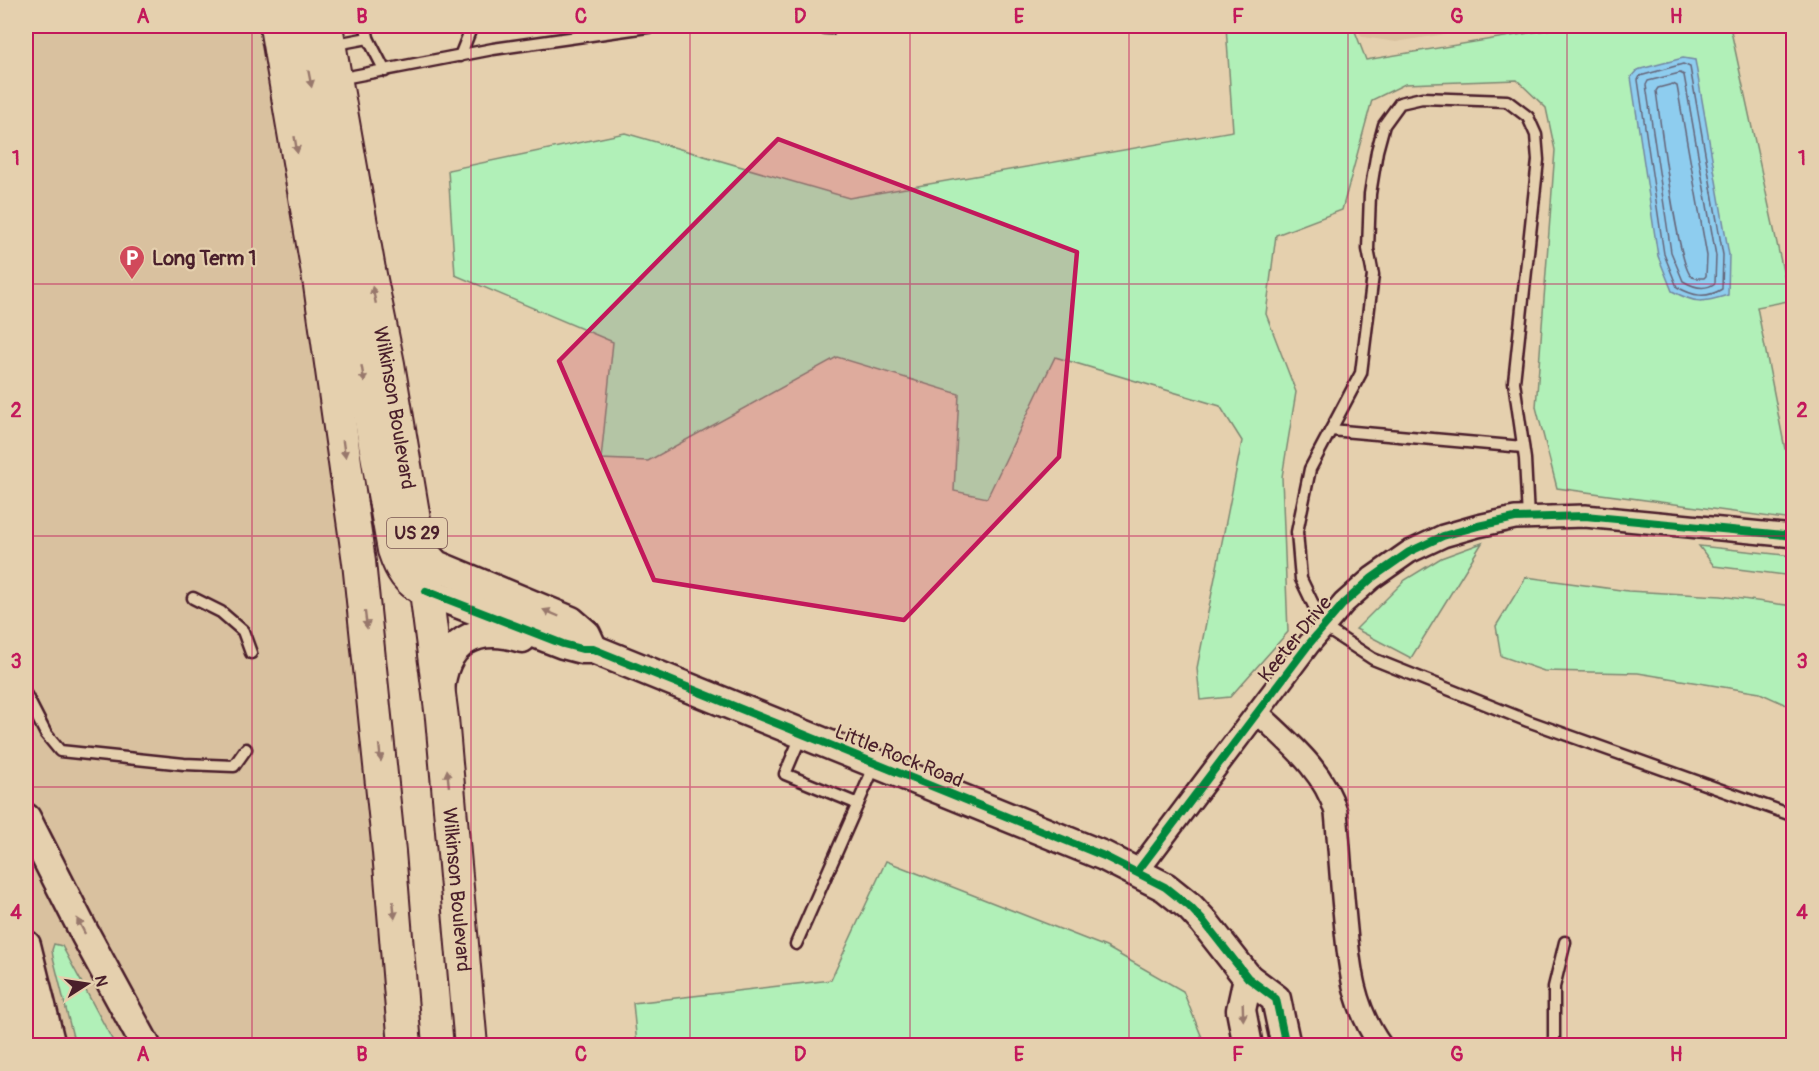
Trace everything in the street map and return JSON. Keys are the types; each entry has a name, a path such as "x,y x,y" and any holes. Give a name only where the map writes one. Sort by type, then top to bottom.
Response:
{"main road":[{"path":"276,26 320,285 350,494 375,706 405,1046"},
{"path":"289,26 299,40 309,74 394,550 402,572 412,583 426,591"},
{"name":"Wilkinson Boulevard","path":"327,35 390,375 426,591 453,828 471,1046"},
{"path":"390,1046 398,1020 403,1015"}],"street":[{"name":"Keeter Drive","path":"1137,872 1344,603 1409,552 1452,533 1515,518 1586,516 1794,536"},
{"path":"417,532 425,554 436,565 571,621 586,634 593,649"},
{"name":"Little Rock Road","path":"426,591 560,643 593,649 1104,856 1137,872 1165,887 1190,907 1215,934 1248,978 1276,999 1288,1040"},
{"path":"440,700 442,675 448,659 461,644 476,635 502,632 544,645 560,643"},
{"path":"1258,713 1312,767 1331,795 1336,812 1349,962 1354,990 1365,1020 1381,1046"},
{"path":"26,818 143,1041"},
{"path":"26,945 51,1046"},
{"path":"1248,978 1241,1010 1248,1046"}],"lane":[{"path":"366,26 368,38 385,71"},
{"path":"460,56 472,26"},
{"path":"335,80 587,34 654,26"},
{"path":"791,26 831,28"},
{"path":"327,35 368,38"},
{"path":"1528,518 1523,447 1514,382 1538,160 1536,135 1527,117 1507,101 1422,98 1400,103 1384,125 1370,194 1368,249 1373,275 1361,373 1310,469 1297,532 1301,579 1324,627 1373,659 1528,721 1794,816"},
{"path":"1331,430 1523,447"},
{"path":"193,598 221,612 243,631 251,653"},
{"path":"26,695 46,734 60,751 183,764 234,766 246,749"},
{"path":"802,734 785,774 858,804"},
{"path":"796,944 875,764"},
{"path":"1554,1046 1554,987 1565,942"}],"highlighted area":[{"path":"778,139 1077,252 1059,457 904,620 654,580 559,361"}],"shaded area":[{"path":"26,26 259,26 343,495 384,899 387,1045 26,1045"},
{"path":"1353,26 1495,26 1396,42 1363,37"}],"green space":[{"path":"1226,26 1353,26 1366,60 1570,26 1760,26 1731,31 1786,285 1793,284 1793,300 1757,307 1785,449 1793,449 1793,520 1557,488 1536,407 1555,150 1546,108 1517,80 1405,84 1372,100 1342,210 1276,235 1266,314 1296,392 1282,477 1288,632 1230,697 1200,700 1197,668 1242,441 1220,406 1055,357 987,498 954,491 959,394 837,357 648,461 601,459 613,342 455,275 448,170 625,133 849,198 1233,131"},
{"path":"1482,543 1411,658 1356,629 1405,580 1441,558"},
{"path":"1699,546 1793,556 1793,576 1714,566"},
{"path":"1526,577 1628,591 1721,596 1793,606 1793,708 1760,693 1638,673 1544,671 1501,656 1496,626"},
{"path":"886,861 1106,947 1183,991 1205,1045 637,1045 633,1003 831,980"},
{"path":"54,944 62,946 115,1045 75,1045 53,957"},
{"path":"26,1001 36,1045 26,1045"}],"water":[{"path":"1683,58 1695,60 1729,255 1728,295 1705,301 1693,300 1672,291 1658,256 1631,77 1637,70"}],"cycle path":[{"path":"1137,872 1309,644 1344,603 1372,578 1409,552 1443,536 1515,518 1585,516 1794,536"},
{"path":"426,591 563,644 582,649 593,649 1104,856 1165,887 1190,907 1204,922 1248,978 1276,999 1286,1046"}],"place":[{"name":"Long Term 1","path":"132,281"}]}
